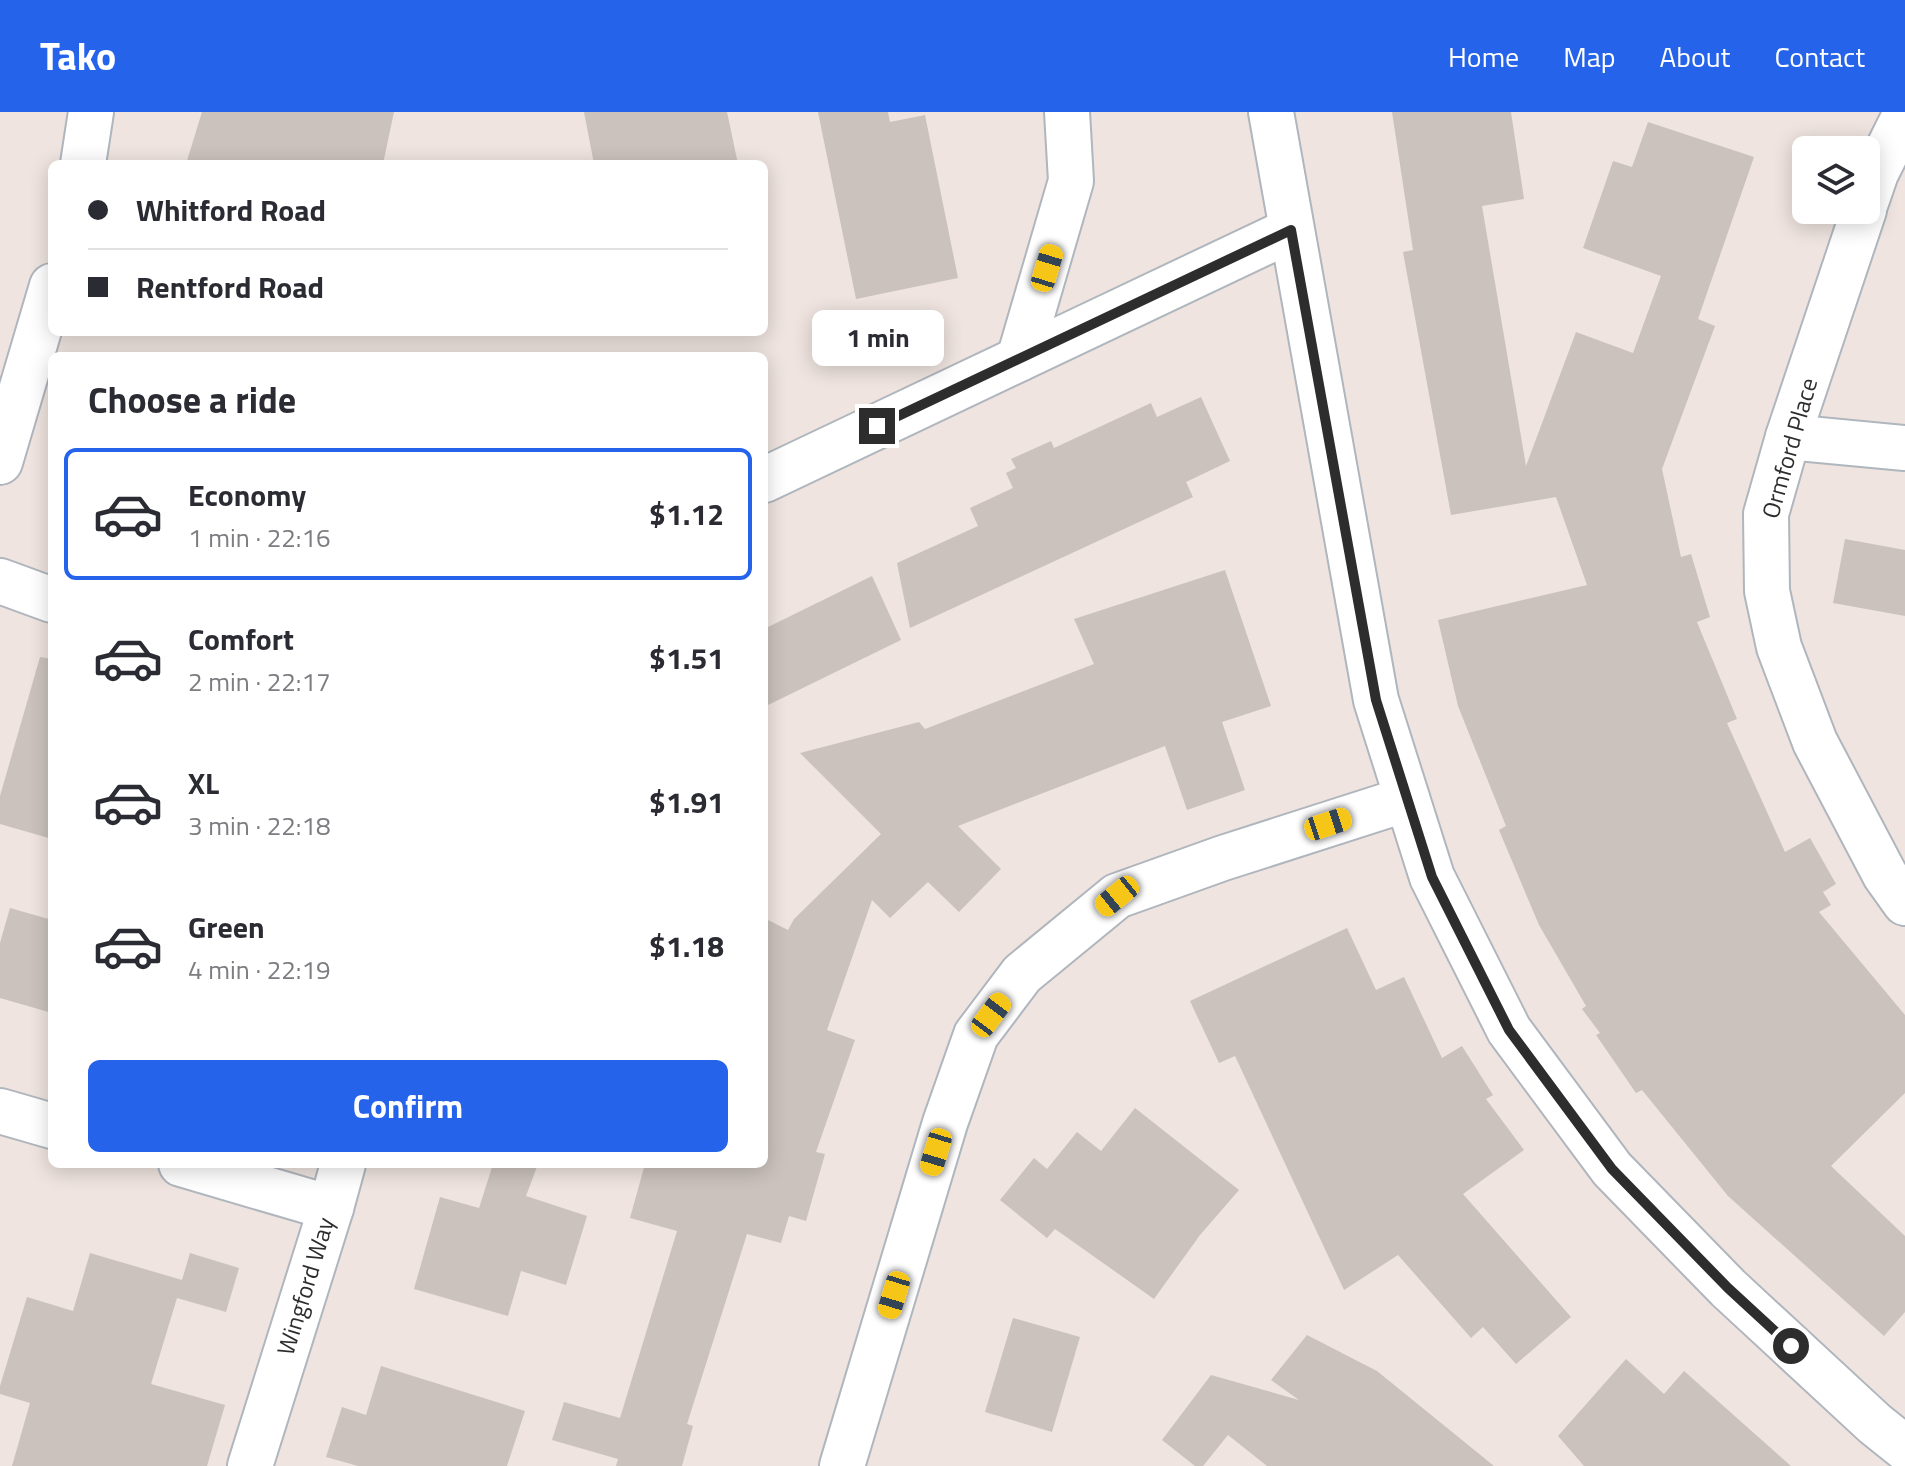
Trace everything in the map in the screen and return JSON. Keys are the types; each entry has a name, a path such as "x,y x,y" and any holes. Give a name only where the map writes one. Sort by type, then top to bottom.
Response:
{"street":[{"path":"84,160 91,112"},
{"path":"1019,359 1071,181 1067,112"},
{"path":"1271,112 1376,700 1432,877 1509,1030 1612,1169 1728,1288 1905,1448"},
{"path":"1880,165 1905,115"},
{"name":"Ormford Place","path":"1859,224 1788,437 1766,514 1767,591 1779,647 1815,742 1885,875 1905,903"},
{"path":"768,478 1291,230"},
{"path":"0,462 48,300"},
{"path":"1788,437 1905,448"},
{"path":"0,581 48,599"},
{"path":"842,1466 940,1138 976,1035 1022,974 1117,896 1407,799"},
{"path":"0,1111 48,1125"},
{"name":"Wingford Way","path":"195,1168 331,1208 250,1466"},
{"path":"331,1208 342,1168"}],"building":[{"path":"202,112 394,112 384,160 187,160"},
{"path":"584,112 727,112 737,160 593,160"},
{"path":"818,112 888,112 890,122 925,115 958,278 856,299"},
{"path":"1392,112 1511,112 1524,199 1482,206 1526,466 1576,332 1633,353 1661,276 1583,248 1613,161 1632,167 1648,122 1754,157 1698,319 1715,326 1662,469 1681,557 1691,554 1710,617 1697,622 1737,719 1727,723 1785,852 1810,838 1836,884 1823,892 1831,905 1819,912 1905,1015 1905,1093 1831,1166 1905,1236 1905,1312 1884,1336 1728,1196 1642,1090 1636,1093 1582,1009 1586,1006 1539,925 1499,830 1506,826 1458,706 1438,620 1587,585 1556,497 1451,515 1403,252 1413,250"},
{"path":"1201,397 1230,461 1186,482 1193,497 910,628 897,563 978,526 970,508 1013,488 1006,473 1016,468 1011,459 1051,441 1054,448 1151,403 1157,417"},
{"path":"1845,539 1905,550 1905,616 1833,603"},
{"path":"1225,570 1271,706 1222,722 1245,790 1187,810 1165,746 958,826 1001,869 959,912 928,882 890,918 872,900 827,1030 855,1040 816,1152 825,1154 806,1221 789,1216 781,1243 747,1234 687,1424 693,1426 682,1466 616,1466 618,1459 552,1440 564,1402 620,1418 677,1231 630,1218 644,1168 768,1168 768,920 788,930 794,919 881,834 800,753 919,722 925,729 1094,664 1074,619"},
{"path":"872,576 901,640 768,705 768,627"},
{"path":"40,657 48,658 48,838 0,824 0,796"},
{"path":"10,908 48,919 48,1012 0,998 0,943"},
{"path":"1347,928 1376,990 1404,977 1442,1058 1462,1046 1493,1095 1486,1099 1524,1150 1463,1194 1571,1317 1516,1364 1483,1327 1471,1338 1398,1255 1344,1290 1235,1056 1219,1063 1190,1001"},
{"path":"1135,1108 1239,1190 1200,1235 1154,1299 1055,1229 1047,1238 1000,1200 1034,1158 1047,1169 1077,1132 1101,1151"},
{"path":"492,1168 536,1168 526,1196 587,1216 566,1285 521,1271 508,1316 414,1289 440,1197 479,1208"},
{"path":"90,1253 182,1280 190,1253 239,1268 226,1312 177,1298 151,1384 225,1405 207,1466 12,1466 30,1403 0,1394 0,1386 27,1297 73,1311"},
{"path":"1013,1318 1080,1337 1052,1432 985,1412"},
{"path":"1307,1335 1377,1371 1494,1466 1267,1466 1228,1435 1203,1466 1195,1466 1162,1440 1211,1375 1299,1400 1271,1380"},
{"path":"1626,1359 1664,1394 1684,1371 1791,1466 1584,1466 1558,1436"},
{"path":"381,1366 525,1411 507,1466 358,1466 326,1457 342,1407 366,1415"}],"route":[{"path":"877,426 1291,230 1376,700 1432,877 1509,1030 1612,1169 1728,1288 1791,1346"}]}
